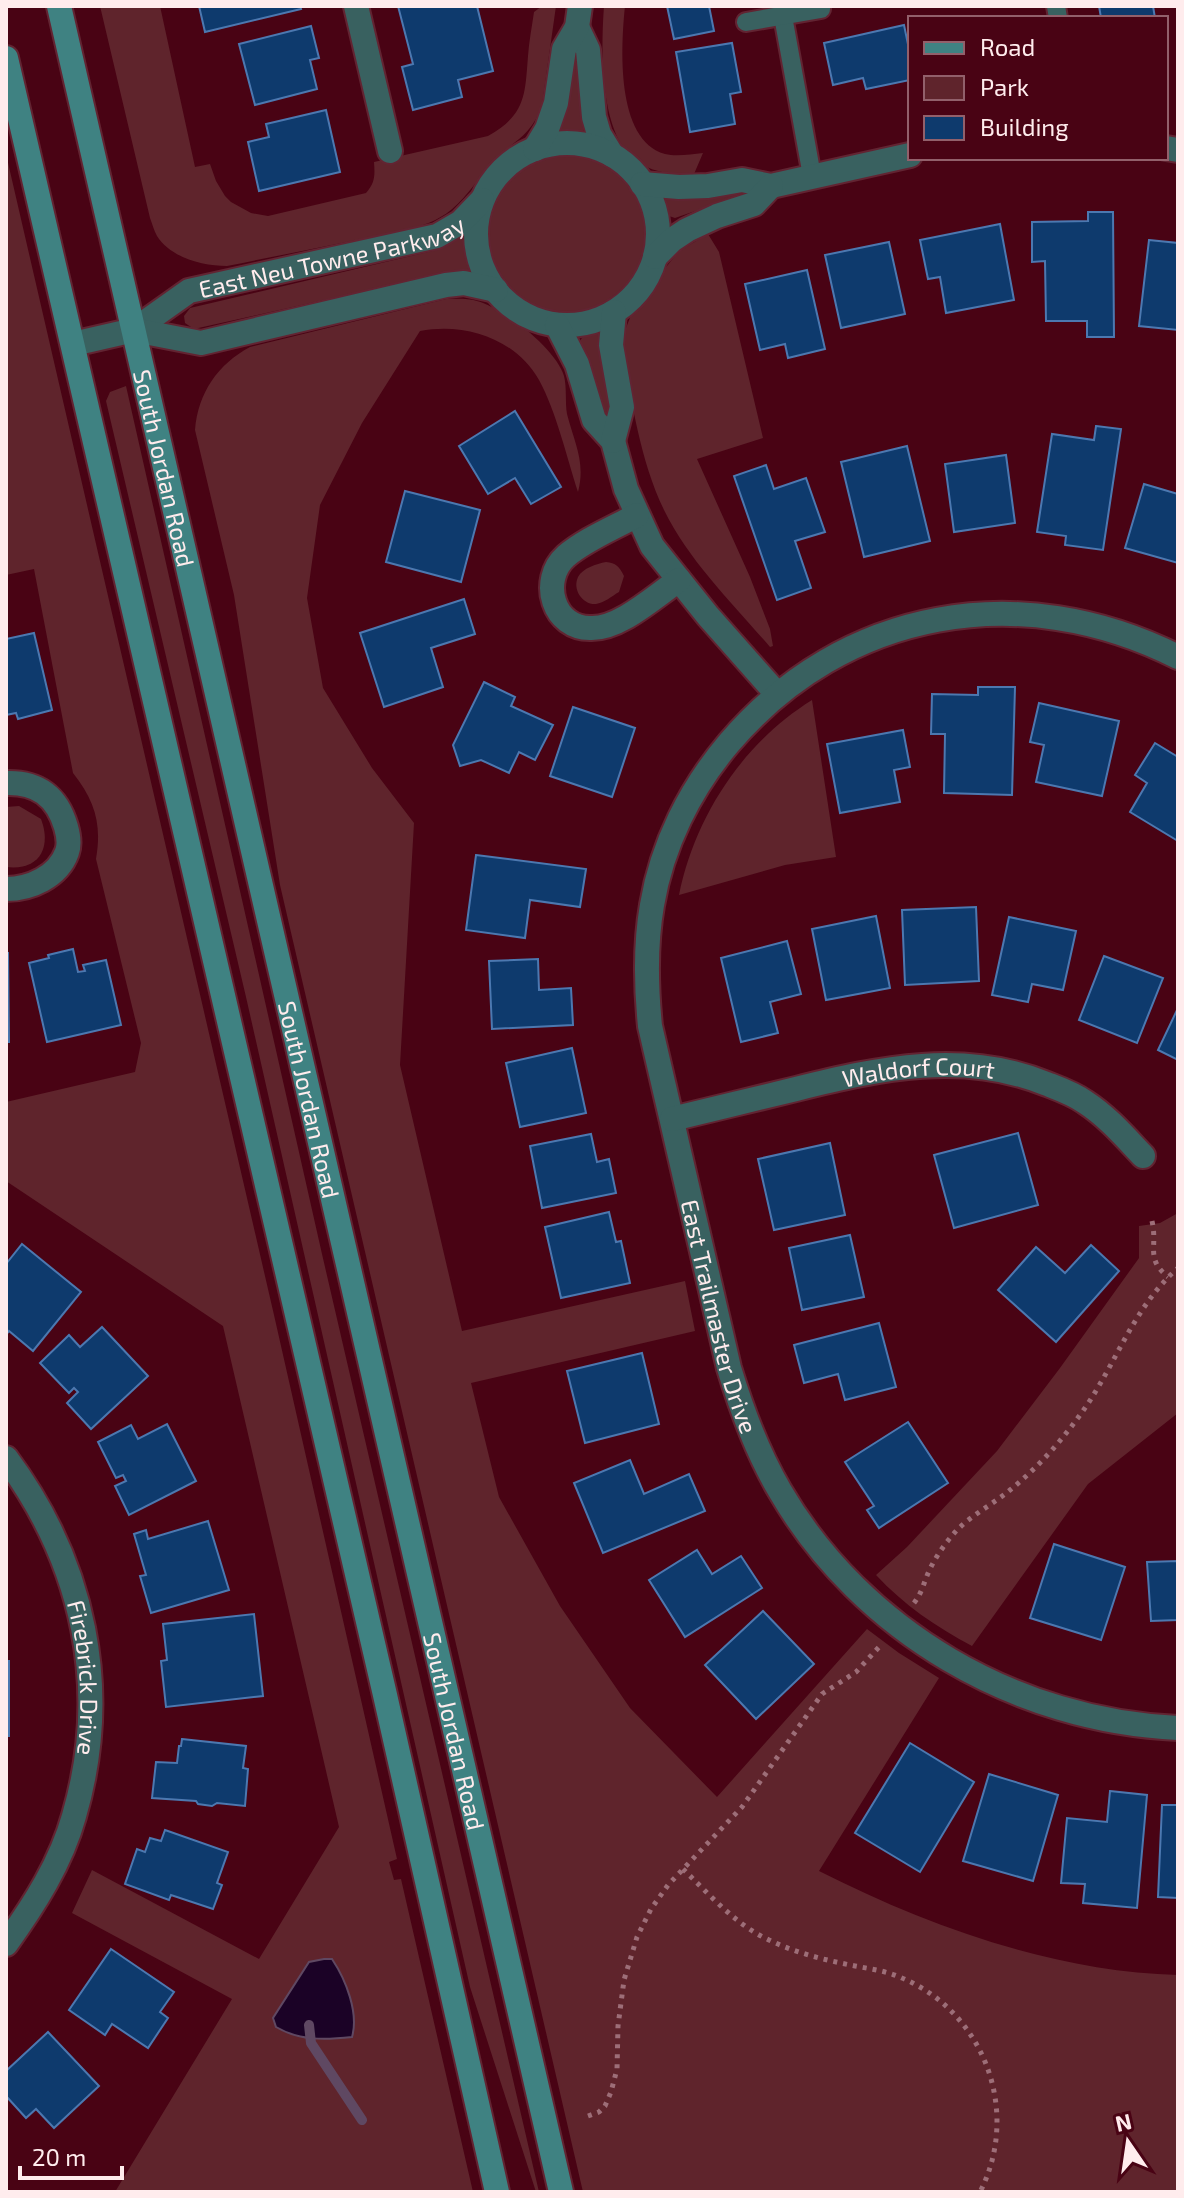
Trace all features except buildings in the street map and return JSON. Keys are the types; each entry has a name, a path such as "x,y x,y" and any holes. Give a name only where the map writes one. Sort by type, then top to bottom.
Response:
{"main road":[{"name":"South Jordan Road","path":"59,6 561,2192"},
{"path":"6,58 497,2192"}],"street":[{"path":"356,6 390,151"},
{"path":"535,149 547,129 556,103 564,49 578,16"},
{"path":"578,16 588,50 594,117 599,134 612,155"},
{"path":"561,144 588,146 612,155 629,168 654,206 658,232 655,257 646,280 630,300 596,320 557,325 517,311 488,280 480,261 476,240 477,218 483,198 496,178 514,161 535,149 561,144"},
{"path":"642,184 708,186 742,180 771,186 908,155"},
{"path":"655,257 687,230 754,204 771,186"},
{"name":"East Neu Towne Parkway","path":"73,344 134,330 189,291 437,236 461,222 483,198"},
{"name":"East Neu Towne Parkway","path":"134,330 201,343 446,285 464,283 496,290"},
{"path":"613,441 622,407 611,345 614,312"},
{"path":"557,325 577,364 594,420 613,441 626,489 652,546 777,694"},
{"path":"637,515 566,556 554,570 552,595 556,607 564,618 577,625 590,629 609,626 679,580"},
{"name":"East Trailmaster Drive","path":"1178,657 1094,625 1033,614 970,614 901,629 848,648 777,694 729,743 693,793 670,841 655,891 647,945 650,1026 729,1368 745,1418 782,1494 844,1576 940,1655 981,1678 1038,1702 1095,1718 1178,1728"},
{"path":"6,783 26,783 45,792 57,806 68,835 67,851 46,878 29,887 6,889"},
{"name":"Waldorf Court","path":"672,1119 861,1073 923,1064 967,1065 1009,1071 1083,1100 1104,1116 1143,1156"},
{"name":"Firebrick Drive","path":"6,1458 49,1528 77,1597 90,1674 90,1710 83,1782 74,1817 48,1879 6,1944"}],"lane":[{"path":"746,22 821,9"},
{"path":"783,16 812,176"}],"path":[{"path":"1152,1221 1155,1242 1153,1258 1157,1267 1168,1277"},
{"path":"911,1607 921,1595 935,1559 957,1531 1024,1478 1075,1422 1137,1318 1178,1268"},
{"path":"588,2116 605,2106 611,2092 617,2069 624,1980 637,1937 651,1909 668,1885 742,1807 822,1694 856,1672 886,1639"},
{"path":"683,1869 736,1919 764,1938 810,1955 904,1978 950,2009 980,2050 992,2076 997,2106 994,2158 980,2192"}],"green space":[{"path":"100,6 160,6 195,167 210,164 216,181 231,202 251,213 268,216 366,193 374,179 374,162 488,136 501,128 517,111 524,92 534,12 542,6 556,6 538,115 528,130 496,159 451,210 429,223 402,231 227,266 198,262 179,255 163,244 156,234"},
{"path":"604,6 625,6 625,89 637,130 649,145 665,154 703,153 694,174 649,168 635,160 623,147 615,130 605,88"},
{"path":"573,51 578,51 583,128 578,133 558,130"},
{"path":"6,154 397,1859 389,1862 394,1880 401,1879 473,2192 115,2192 232,1999 72,1913 92,1870 259,1959 339,1827 223,1326 6,1181 6,1102 135,1072 141,1043 96,859 98,835 95,813 87,793 73,773 34,569 6,575"},
{"path":"566,154 596,160 622,177 639,203 645,233 639,263 622,289 596,306 566,312 536,306 510,289 493,263 487,233 493,203 510,177 536,160"},
{"path":"744,191 742,195 675,218 669,216 663,196"},
{"path":"708,234 719,252 763,438 697,459 750,577 770,629 773,646 770,647 699,564 664,510 643,451 622,348 623,336 634,307 679,251"},
{"path":"463,237 472,273 450,272 194,329 185,323 184,316 190,308 432,251"},
{"path":"446,299 473,300 501,312 528,331 559,365 564,376 567,414 580,462 578,492 551,406 529,366 503,344 488,337 454,329 420,331 362,423 320,505 307,598 323,688 372,768 414,823 400,1065 462,1331 685,1281 695,1331 471,1383 499,1497 560,1606 630,1708 717,1797 867,1629 939,1678 819,1871 904,1910 993,1942 1085,1965 1178,1975 1178,2192 583,2192 280,885 234,595 195,430 200,404 212,381 228,362 250,347"},
{"path":"600,329 609,408 607,413 602,407 580,341 583,336"},
{"path":"126,386 322,1254 539,2192 536,2192 470,1987 246,997 106,401 110,392"},
{"path":"606,562 617,566 624,576 619,592 605,601 591,604 578,592 578,577 586,569"},
{"path":"812,700 836,857 785,865 679,895 697,837 726,784 764,738"},
{"path":"19,806 41,819 45,839 40,855 34,861 27,865 6,867 6,807"},
{"path":"1178,1213 1178,1413 1088,1484 972,1646 921,1615 876,1575 907,1547 997,1451 1060,1368 1139,1258 1139,1226 1160,1223"}],"shaded area":[{"path":"332,1959 346,1987 354,2018 352,2037 313,2038 294,2035 276,2027 273,2018 309,1962"}],"waterway":[{"path":"309,2025 311,2043 362,2120"}]}
